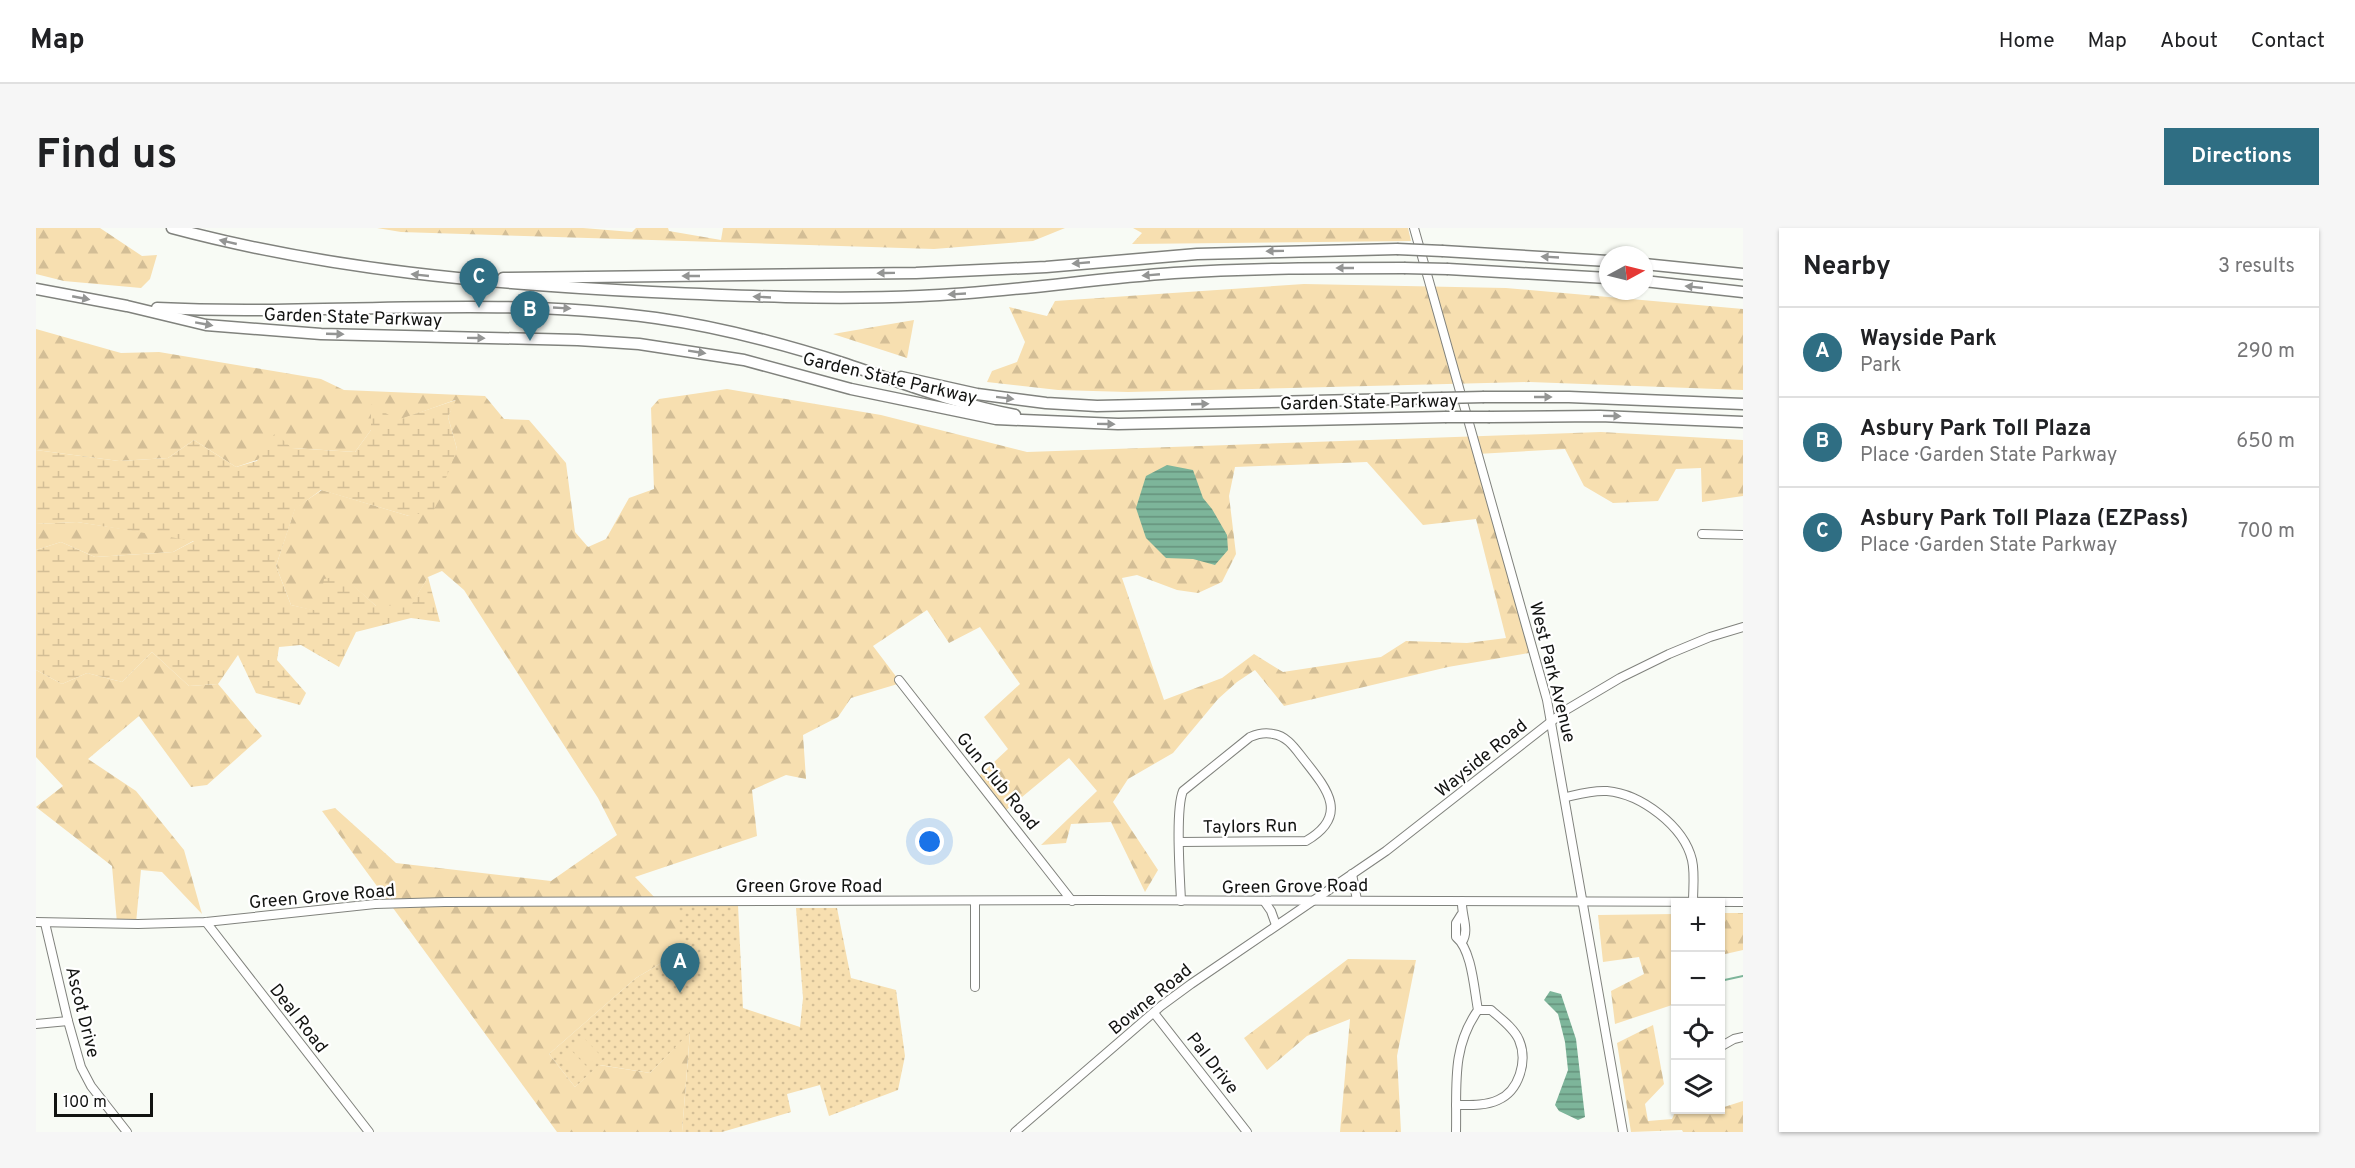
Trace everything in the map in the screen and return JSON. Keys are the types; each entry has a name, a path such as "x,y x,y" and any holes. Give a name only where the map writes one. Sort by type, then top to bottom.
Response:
{"highway":[{"path":"172,228 224,242 316,260 397,272 526,286 781,298 851,299 972,293 1114,278 1220,271 1404,268 1599,277"},
{"path":"479,280 526,276 916,273 1046,267 1197,254 1397,249 1599,260"},
{"path":"1653,265 1743,274"},
{"path":"1653,283 1743,292"},
{"name":"Garden State Parkway","path":"36,289 127,306 206,325 260,330 639,344 744,360 851,389 996,419 1126,424 1611,416 1743,422"},
{"path":"127,306 210,309 519,307 591,310 658,318 710,328 846,364 913,388 977,406 1047,420"},
{"name":"Garden State Parkway","path":"846,364 976,394 1046,403 1097,406 1484,397 1569,397 1743,404"}],"street":[{"name":"West Park Avenue","path":"1414,228 1552,720 1623,1132"},
{"path":"1702,534 1743,536"},
{"name":"Wayside Road","path":"1312,900 1416,829 1552,720 1581,700 1640,668 1710,637 1743,627"},
{"name":"Gun Club Road","path":"900,680 1072,901"},
{"name":"Taylors Run","path":"1180,842 1305,841 1320,832 1326,824 1330,816 1330,798 1326,788 1290,742 1274,734 1258,734 1250,737 1183,791 1180,798 1180,842 1181,901"},
{"path":"1566,797 1592,791 1622,794 1638,801 1665,819 1692,858 1693,898"},
{"path":"1352,874 1357,900"},
{"name":"Green Grove Road","path":"36,922 206,922 402,903 1312,900 1671,902"},
{"name":"Bowne Road","path":"1015,1132 1191,984 1312,900"},
{"path":"975,901 975,987"},
{"path":"1264,901 1276,925"},
{"path":"1456,1132 1457,1059 1467,1024 1478,1010 1467,955 1462,942 1456,937 1456,923 1461,915 1462,902"},
{"name":"Green Grove Road","path":"1725,902 1743,902"},
{"name":"Deal Road","path":"206,922 369,1132"},
{"name":"Ascot Drive","path":"45,923 78,1058 86,1077 127,1132"},
{"path":"1456,1105 1475,1105 1498,1100 1513,1088 1522,1069 1523,1053 1519,1039 1491,1010 1478,1010"},
{"name":"Pal Drive","path":"1154,1013 1247,1132"},
{"path":"36,1024 68,1021"},
{"path":"1725,1044 1743,1037"}],"green space":[{"path":"36,228 100,228 142,256 157,255 150,279 141,288 64,281 36,274"},
{"path":"377,228 583,228 632,232 636,228 668,228 669,231 721,240 723,228 1065,228 1033,241 934,249 401,232"},
{"path":"1133,228 1408,228 1411,241 1132,244 1142,233"},
{"path":"1304,284 1506,288 1599,296 1599,300 1641,300 1743,309 1743,390 1530,382 1128,392 1058,390 987,382 992,371 1017,362 1025,342 1009,307 1047,316 1055,301"},
{"path":"914,320 907,358 833,334"},
{"path":"36,329 121,353 159,352 321,379 344,390 485,396 504,419 529,420 566,463 575,532 588,547 606,539 629,498 654,489 651,408 659,399 727,389 881,415 1027,452 1601,432 1743,440 1743,496 1702,502 1701,468 1676,469 1658,501 1613,503 1584,486 1565,449 1477,454 1529,653 1448,667 1284,706 1255,670 1218,699 1173,753 1128,779 1113,802 1158,870 1145,892 1111,822 1071,824 1066,843 1041,845 1097,791 1069,758 1005,811 978,777 1008,749 984,717 1020,684 980,627 949,643 927,610 873,646 901,683 851,698 838,717 803,735 806,779 786,775 752,790 757,836 635,877 657,900 678,906 678,953 636,978 549,1054 575,1087 599,1065 650,1073 690,1032 682,1132 557,1132 322,811 335,808 396,863 551,881 617,835 598,798 464,590 442,571 428,577 411,606 376,606 342,576 319,612 291,605 276,566 295,508 322,490 409,516 457,449 448,417 455,400 371,430 355,452 292,448 236,467 194,440 168,458 119,461 36,450","holes":["1367,462 1423,525 1476,519 1506,638 1467,643 1406,641 1381,657 1283,672 1254,654 1222,678 1164,700 1122,578 1137,575 1177,590 1198,593 1222,582 1236,554 1229,496 1235,467"]},
{"path":"456,400 448,417 457,449 434,510 409,516 321,490 295,509 276,566 291,605 318,611 324,579 342,575 376,606 411,605 428,577 440,622 411,618 356,632 339,667 301,645 279,647 277,660 306,693 300,705 256,693 238,655 218,684 189,686 152,652 122,682 87,673 62,684 36,670 36,550 61,542 95,557 173,552 194,541 77,522 36,524 36,450 119,461 168,458 194,440 236,467 257,461 275,433 292,448 355,452 371,430 371,404 397,420"},
{"path":"77,522 195,540 173,552 95,557 61,542 36,550 36,524"},
{"path":"152,652 189,686 218,684 262,736 207,785 191,787 139,716 88,759 136,791 184,850 202,914 162,872 141,870 136,923 117,923 112,866 36,807 63,786 36,757 36,670 62,684 87,673 122,682"},
{"path":"738,905 743,1008 800,1027 803,998 796,908 837,908 851,978 896,990 905,1056 898,1090 829,1116 820,1085 787,1094 791,1112 722,1132 682,1132 690,1033 650,1073 600,1065 575,1087 549,1054 636,978 678,953 678,906"},
{"path":"1725,913 1743,913 1743,950 1725,954"},
{"path":"1671,914 1671,1005 1615,1024 1611,991 1644,974 1639,957 1603,962 1598,915"},
{"path":"1348,959 1416,960 1397,1056 1401,1132 1340,1132 1350,1019 1307,1036 1267,1070 1244,1038"},
{"path":"1653,1025 1664,1084 1645,1104 1648,1121 1672,1119 1674,1114 1725,1114 1725,1107 1743,1101 1743,1132 1683,1132 1682,1130 1631,1132 1617,1043"},
{"path":"582,1036 600,1055 589,1065 571,1046"},
{"path":"569,1048 587,1067 576,1077 558,1058"}],"shaded area":[{"path":"1167,465 1193,470 1203,498 1227,535 1228,550 1215,565 1193,559 1166,558 1146,538 1136,508 1146,476"},
{"path":"1550,991 1561,994 1576,1039 1585,1117 1578,1120 1559,1111 1555,1105 1568,1070 1565,1042 1558,1014 1544,1000"}],"waterway":[{"path":"1725,980 1743,976"}],"place":[{"name":"Asbury Park Toll Plaza (EZPass)","path":"479,308"},
{"name":"Asbury Park Toll Plaza","path":"530,341"},
{"name":"Wayside Park","path":"680,993"}]}
